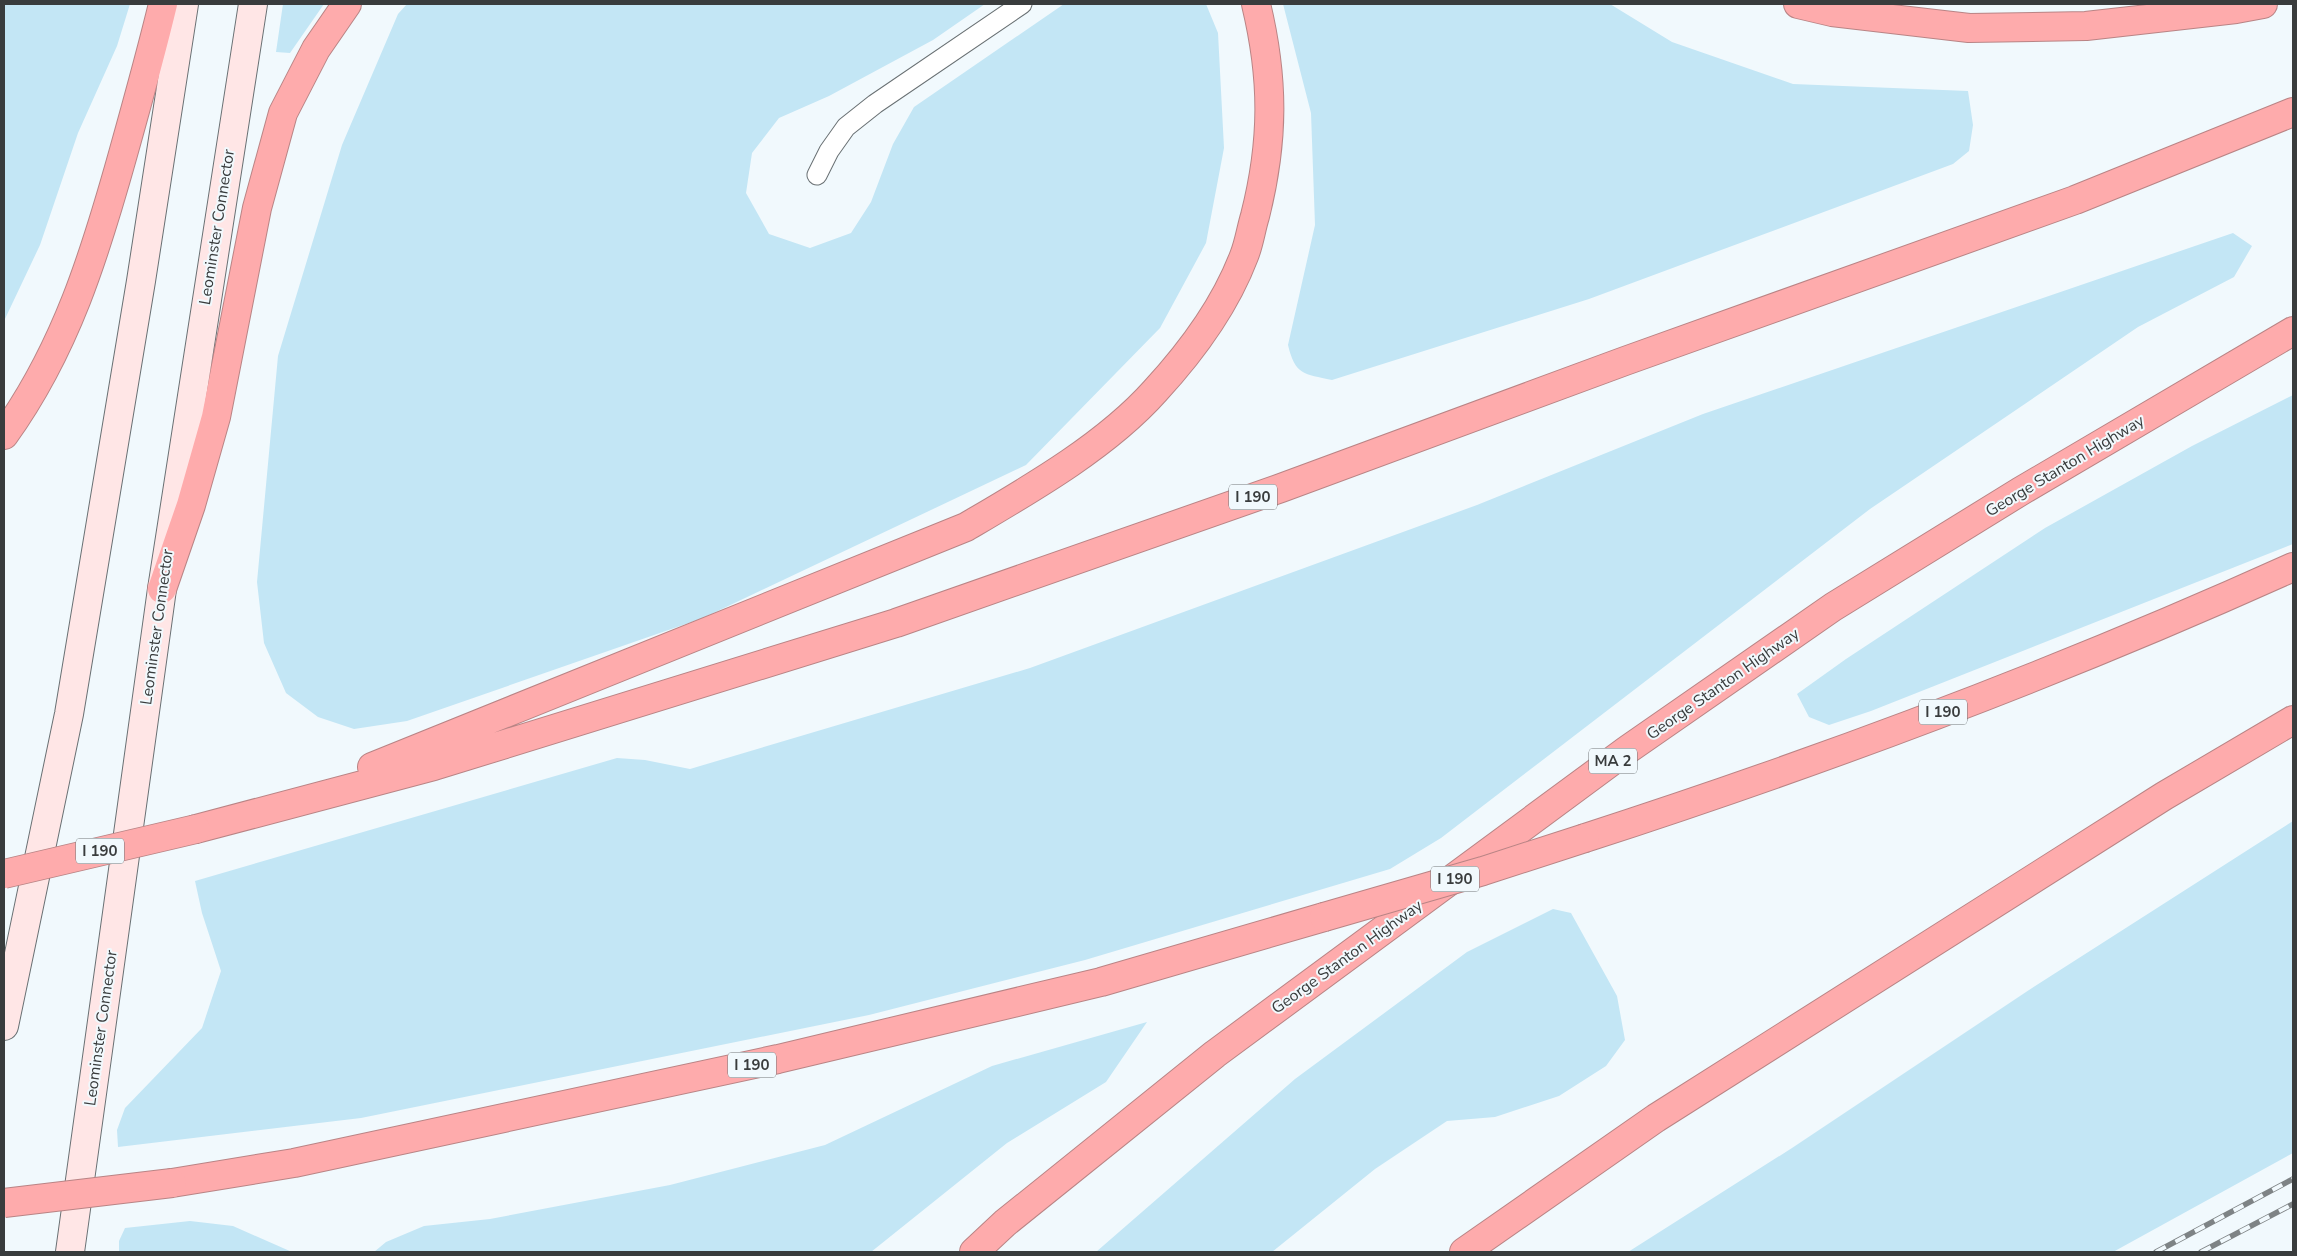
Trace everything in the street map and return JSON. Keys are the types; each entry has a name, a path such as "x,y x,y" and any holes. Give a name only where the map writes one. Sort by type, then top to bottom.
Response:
{"highway":[{"path":"4,435 39,382 70,319 101,231 163,4"},
{"path":"162,589 191,505 216,417 257,208 283,113 316,49 346,4"},
{"path":"270,808 966,527 1045,481 1116,428 1155,392 1205,329 1225,297 1245,256 1259,199 1269,142 1270,86 1256,4"},
{"path":"1798,4 1832,12 1970,28 2086,26 2236,9 2262,4"},
{"name":"I 190","path":"4,874 196,829 434,766 896,623 1281,488 1625,361 2075,200 2293,112"},
{"name":"George Stanton Highway","path":"974,1252 1215,1054 1627,750 1833,607 2021,492 2293,331"},
{"name":"I 190","path":"4,1203 172,1183 294,1163 778,1059 1101,982 1483,871 1736,789 1963,705 2208,606 2293,568"},
{"path":"1464,1252 1664,1112 2156,801 2293,720"}],"main road":[{"path":"4,1026 70,704 141,280 184,4"},
{"name":"Leominster Connector","path":"70,1252 162,589 253,4"}],"lane":[{"path":"817,175 828,151 846,127 875,104 1022,4"}],"shaded area":[{"path":"4,4 130,4 117,46 78,133 40,245 4,321"},
{"path":"283,4 324,4 290,53 276,52"},
{"path":"407,4 985,4 933,40 829,96 779,118 752,153 746,193 769,234 810,248 851,233 871,202 893,144 914,107 1064,4 1206,4 1218,33 1224,148 1206,243 1160,328 1026,465 703,618 407,721 354,729 318,717 286,693 264,643 257,582 278,356 342,145 398,14"},
{"path":"1283,4 1610,4 1672,42 1793,84 1968,91 1973,125 1969,151 1953,164 1589,299 1332,380 1322,378 1302,372 1294,362 1288,345 1315,225 1311,113"},
{"path":"2233,233 2252,246 2234,277 2138,327 1870,509 1441,838 1390,869 1085,960 869,1015 361,1118 118,1147 117,1130 125,1108 202,1028 221,971 202,913 195,881 617,758 645,760 690,769 1030,668 1477,505 1703,414"},
{"path":"2293,395 2293,544 1871,711 1829,725 1809,717 1797,694 1846,659 2045,528 2192,446"},
{"path":"2293,821 2293,1153 2113,1252 1628,1252 1792,1148 2029,990"},
{"path":"1553,909 1571,913 1617,996 1625,1040 1606,1066 1559,1096 1495,1117 1447,1121 1375,1169 1272,1252 1096,1252 1295,1079 1467,952"},
{"path":"1147,1022 1106,1082 1007,1143 871,1252 374,1252 386,1242 424,1226 490,1219 670,1185 825,1145 992,1066"},
{"path":"190,1221 233,1226 292,1252 119,1252 119,1241 125,1228"}],"railway":[{"path":"2156,1252 2293,1179"},
{"path":"2201,1252 2293,1204"}]}
